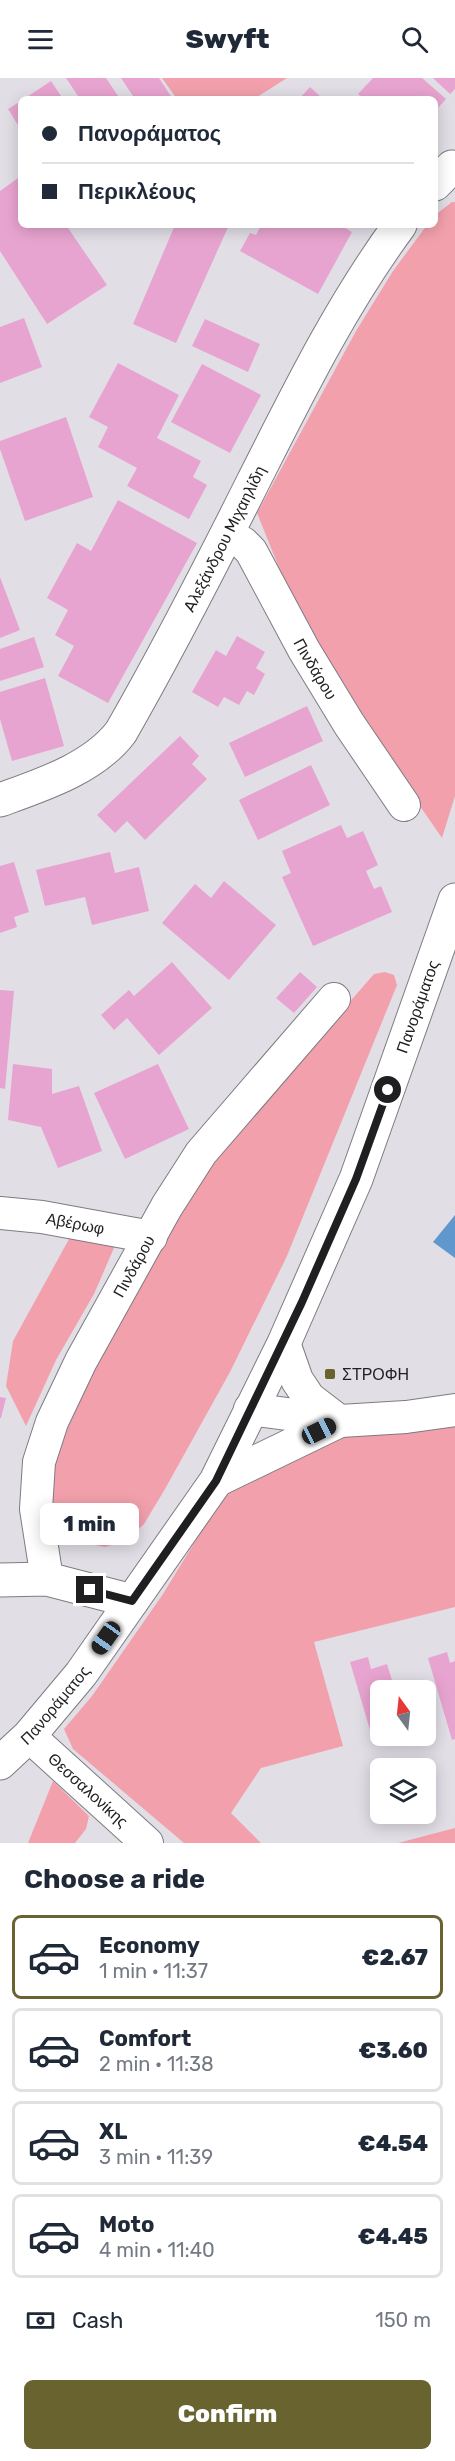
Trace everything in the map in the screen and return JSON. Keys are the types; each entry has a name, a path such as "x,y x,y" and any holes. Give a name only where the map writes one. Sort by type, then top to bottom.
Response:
{"main road":[{"name":"Aλεξάνδρου Mιχαηλίδη","path":"0,800 78,767 97,756 116,739 128,721 227,534 298,392 368,270 398,228"},
{"name":"Πανοράματος","path":"0,1762 29,1736 81,1674 216,1481 284,1343 356,1179 455,900"},
{"path":"0,1580 47,1579 132,1601"}],"street":[{"name":"Πινδάρου","path":"227,534 240,541 251,551 304,650 349,724 404,805"},
{"name":"Πινδάρου","path":"47,1579 36,1509 37,1477 44,1445 81,1361 167,1206 201,1153 334,999"},
{"name":"Αβέρωφ","path":"0,1213 42,1217 151,1236"},
{"path":"284,1343 297,1380 309,1398 340,1421"},
{"path":"250,1409 340,1421 406,1417 455,1410"},
{"path":"216,1481 340,1421"},
{"name":"Θεσσαλονίκης","path":"29,1736 147,1843"}],"shaded area":[{"path":"162,78 287,78 259,96 175,96"},
{"path":"455,202 455,796 442,838 386,757 296,610 257,513 356,331 393,271 425,228 438,228 438,213"},
{"path":"385,972 394,975 397,985 287,1256 230,1372 165,1489 144,1524 127,1540 105,1547 85,1543 71,1537 53,1517 45,1468 104,1346 179,1217 234,1134 374,974"},
{"path":"74,1230 117,1241 94,1294 56,1360 26,1426 6,1386 13,1341"},
{"path":"455,1417 455,1607 314,1642 343,1746 261,1768 231,1813 261,1843 184,1843 73,1749 64,1729 92,1696 163,1594 227,1489 343,1429"},
{"path":"53,1781 89,1816 86,1829 75,1843 28,1843"},
{"path":"455,1828 455,1843 398,1843"}],"water":[{"path":"455,1215 455,1258 433,1242"}],"building":[{"path":"66,78 106,78 118,96 78,96"},
{"path":"121,78 159,78 171,96 133,96"},
{"path":"373,78 422,78 446,99 438,108 438,96 360,96 358,94"},
{"path":"433,78 455,78 455,89 450,94"},
{"path":"51,81 61,96 28,96"},
{"path":"310,87 320,96 302,96"},
{"path":"18,103 18,125 8,109"},
{"path":"18,178 18,228 68,228 107,285 47,324 0,251 0,191"},
{"path":"174,228 228,228 176,343 133,324"},
{"path":"260,228 345,228 352,232 318,294 240,251 250,233 256,235"},
{"path":"24,318 42,367 0,383 0,327"},
{"path":"205,319 260,344 248,372 192,346"},
{"path":"118,363 179,395 157,438 201,461 193,477 207,485 189,519 127,486 137,468 98,447 108,427 89,417"},
{"path":"202,364 261,395 230,453 171,422"},
{"path":"66,417 93,497 25,521 0,449 0,441"},
{"path":"118,500 197,543 108,703 58,676 74,646 55,635 68,610 47,598 77,543 91,551"},
{"path":"0,577 20,630 0,638"},
{"path":"237,636 265,652 256,668 265,674 254,695 247,691 239,705 224,697 218,707 192,692 216,650 226,656"},
{"path":"34,637 44,667 0,681 0,649"},
{"path":"45,678 64,746 12,761 0,719 0,692"},
{"path":"307,706 323,741 245,777 229,743"},
{"path":"180,736 199,756 192,764 207,779 145,840 127,821 115,833 97,815"},
{"path":"311,765 330,805 258,840 239,800"},
{"path":"341,825 347,838 363,831 378,865 366,871 374,889 381,886 392,912 313,946 282,877 291,873 282,851"},
{"path":"110,852 115,873 139,867 149,911 92,925 85,897 45,906 36,870"},
{"path":"14,862 29,912 14,917 17,927 0,933 0,866"},
{"path":"224,881 276,925 229,980 162,923 195,884 211,898"},
{"path":"172,962 212,1008 159,1055 127,1018 114,1030 101,1015 129,990 134,996"},
{"path":"300,972 317,987 294,1013 276,998"},
{"path":"0,990 14,991 5,1089 0,1088"},
{"path":"13,1064 52,1069 52,1094 79,1086 102,1151 58,1168 41,1127 8,1120"},
{"path":"158,1064 189,1129 125,1159 94,1093"},
{"path":"0,1397 6,1398 1,1418 0,1418"},
{"path":"447,1652 450,1663 455,1661 455,1739 452,1740 436,1680 428,1658"},
{"path":"368,1657 371,1669 387,1664 392,1680 370,1680 370,1730 350,1662"}],"place":[{"name":"ΣΤΡΟΦΗ","path":"330,1374"}],"route":[{"path":"90,1590 132,1601 216,1481 284,1343 356,1179 388,1090"}]}
